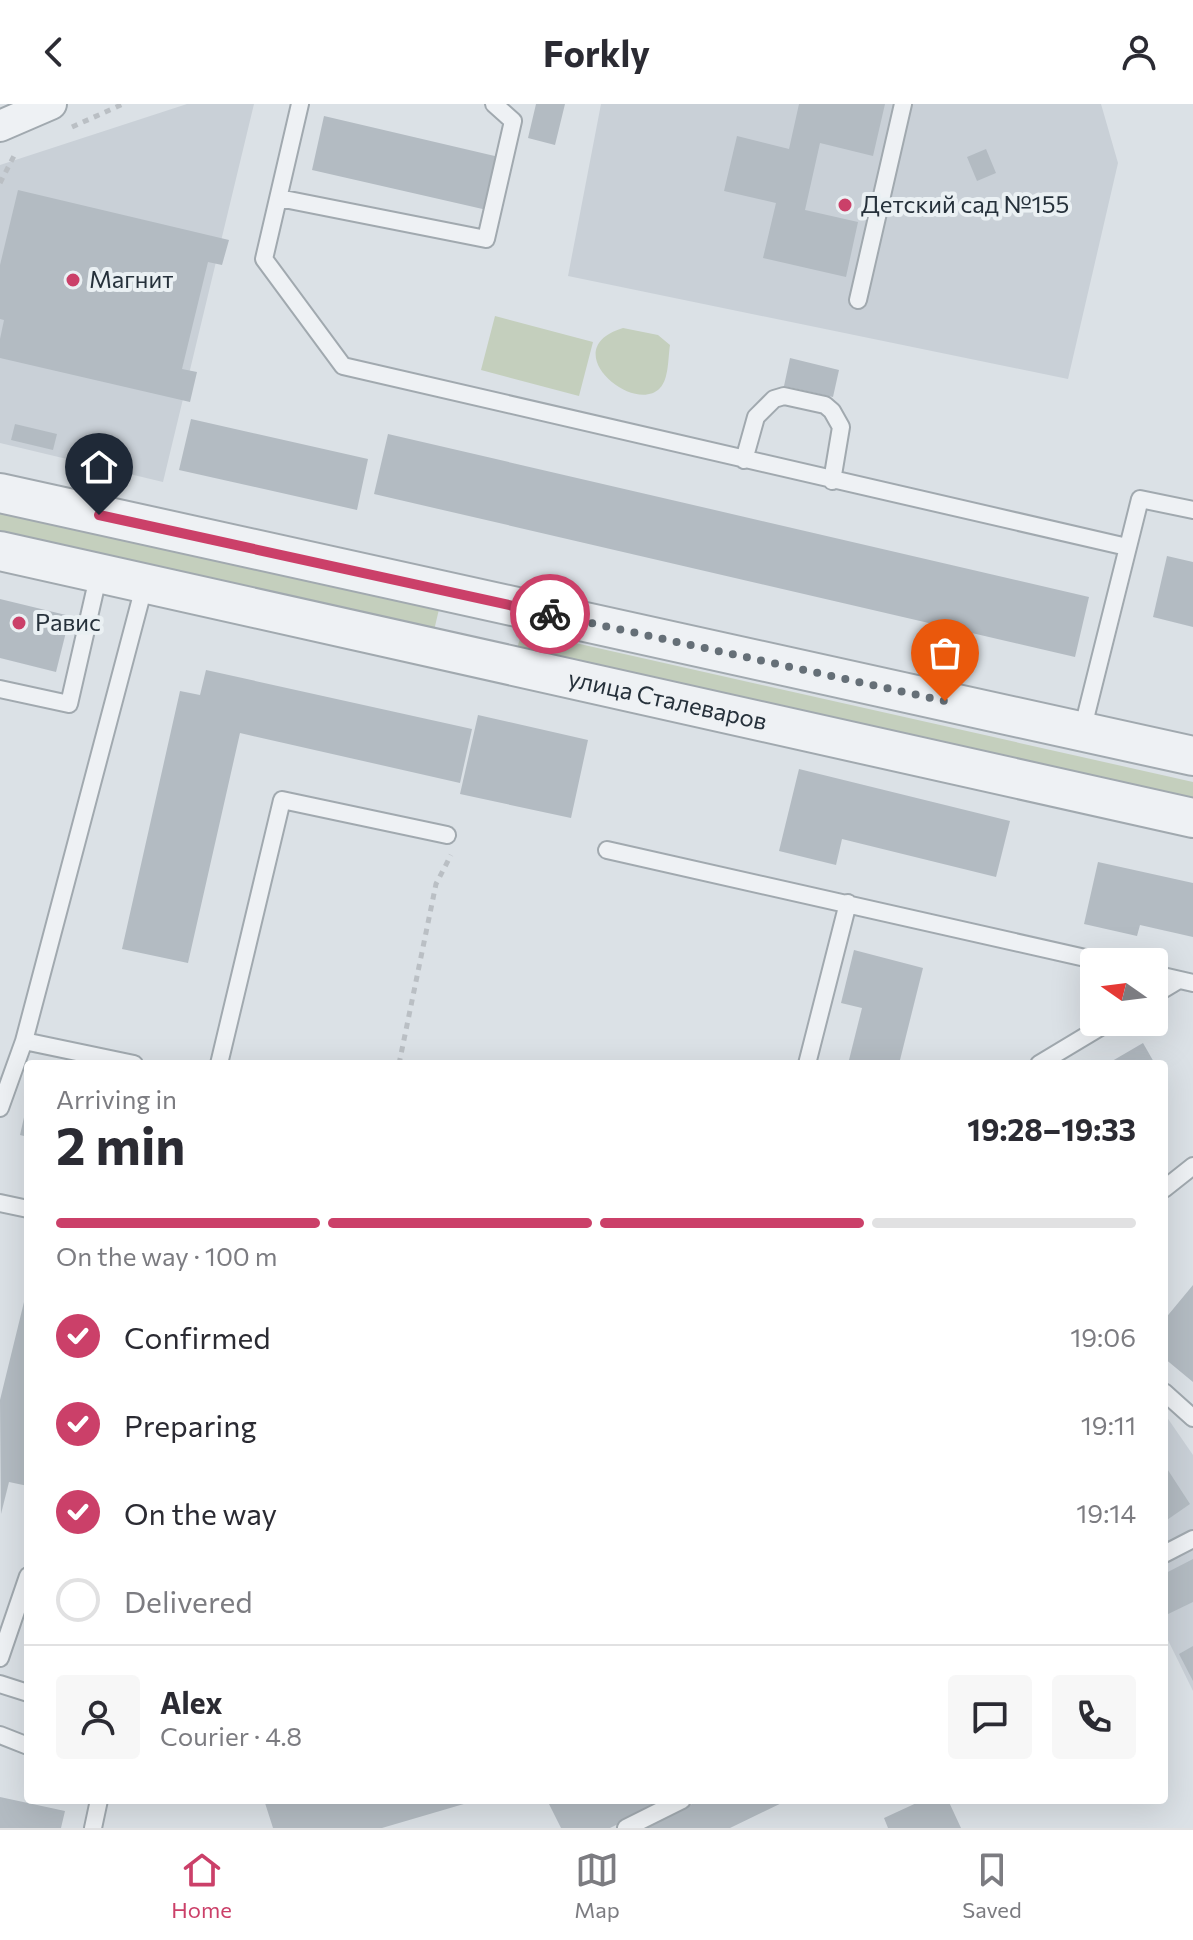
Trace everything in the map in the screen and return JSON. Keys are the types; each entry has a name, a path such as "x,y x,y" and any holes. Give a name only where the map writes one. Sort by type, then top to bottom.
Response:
{"street":[{"path":"0,126 51,104"},
{"path":"0,493 1193,756"},
{"name":"улица Сталеваров","path":"0,551 1193,818"},
{"path":"467,656 481,599"}],"lane":[{"path":"300,104 264,259 343,366 1127,547"},
{"path":"279,198 486,239 513,121 494,104"},
{"path":"858,300 903,104"},
{"path":"744,460 756,417 774,399 784,396 825,405 841,427 832,481"},
{"path":"1082,731 1140,499 1193,510"},
{"path":"0,689 69,704 99,573"},
{"path":"0,1108 24,1041 145,583"},
{"path":"220,1060 282,800 447,835"},
{"path":"607,850 1080,957"},
{"path":"808,1060 848,903"},
{"path":"1046,1060 1086,1036"},
{"path":"24,1041 115,1060"},
{"path":"1168,1186 1193,1166"},
{"path":"0,1203 24,1208"},
{"path":"1168,1396 1193,1418"},
{"path":"1168,1552 1193,1539"},
{"path":"0,1658 24,1588"},
{"path":"0,1684 24,1692"},
{"path":"0,1735 24,1744"},
{"path":"93,1828 98,1804"},
{"path":"626,1828 674,1804"}],"path":[{"path":"400,1060 436,884 452,852 447,835"}],"shaded area":[{"path":"187,104 254,104 163,482 0,443 0,165"},
{"name":"Детский сад №155","path":"601,104 1101,104 1118,163 1068,379 568,276"},
{"path":"1168,1419 1193,1455 1193,1691 1168,1640"}],"green space":[{"path":"495,316 593,342 579,396 481,370"},
{"path":"623,328 658,335 670,345 663,384 648,394 619,387 598,364 596,350 604,338"},
{"path":"0,506 440,605 432,639 0,542"},
{"path":"522,631 1193,782 1193,810 515,656"}],"building":[{"path":"536,104 565,104 555,145 528,138"},
{"path":"799,104 885,104 873,156 820,143 805,210 858,222 846,277 763,258 776,203 724,191 737,136 789,149"},
{"path":"324,116 499,157 487,210 312,170"},
{"path":"986,149 996,173 977,181 967,157"},
{"path":"18,190 229,240 222,265 208,262 182,369 197,372 190,402 0,358 4,320 0,319 0,265"},
{"path":"790,358 839,370 833,397 784,386"},
{"path":"191,419 368,459 357,510 179,470"},
{"path":"15,424 57,434 53,450 11,440"},
{"path":"388,434 1089,597 1075,657 374,494"},
{"path":"1167,556 1193,562 1193,627 1153,617"},
{"path":"0,599 70,616 56,672 0,658"},
{"path":"206,670 472,729 460,783 240,733 188,963 122,949 180,691 200,695"},
{"path":"478,715 588,740 571,818 460,794"},
{"path":"799,769 1010,821 996,877 842,839 836,865 779,851"},
{"path":"1098,862 1193,883 1193,937 1140,925 1137,936 1084,924"},
{"path":"854,950 923,968 900,1060 849,1060 862,1008 841,1003"},
{"path":"1143,1043 1153,1060 1114,1060"},
{"path":"1193,1285 1193,1382 1168,1361 1168,1315"},
{"path":"24,1302 24,1485 9,1482 1,1514 0,1400"},
{"path":"1168,1470 1190,1504 1168,1519"},
{"path":"1193,1559 1193,1602 1168,1614 1168,1572"},
{"path":"1193,1646 1193,1681 1179,1654"},
{"path":"0,1797 65,1811 61,1828 0,1828"},
{"path":"265,1804 464,1804 382,1828 273,1828"},
{"path":"549,1804 659,1804 610,1828 561,1828"},
{"path":"692,1804 780,1804 730,1828 643,1828"},
{"path":"914,1804 950,1804 961,1828 888,1828 884,1818"}],"way so far":[{"path":"550,614 945,701"}],"place":[{"name":"Детский сад №155","path":"845,205"},
{"name":"Магнит","path":"73,280"},
{"name":"Равис","path":"19,623"}],"route":[{"path":"99,515 550,614"}]}
